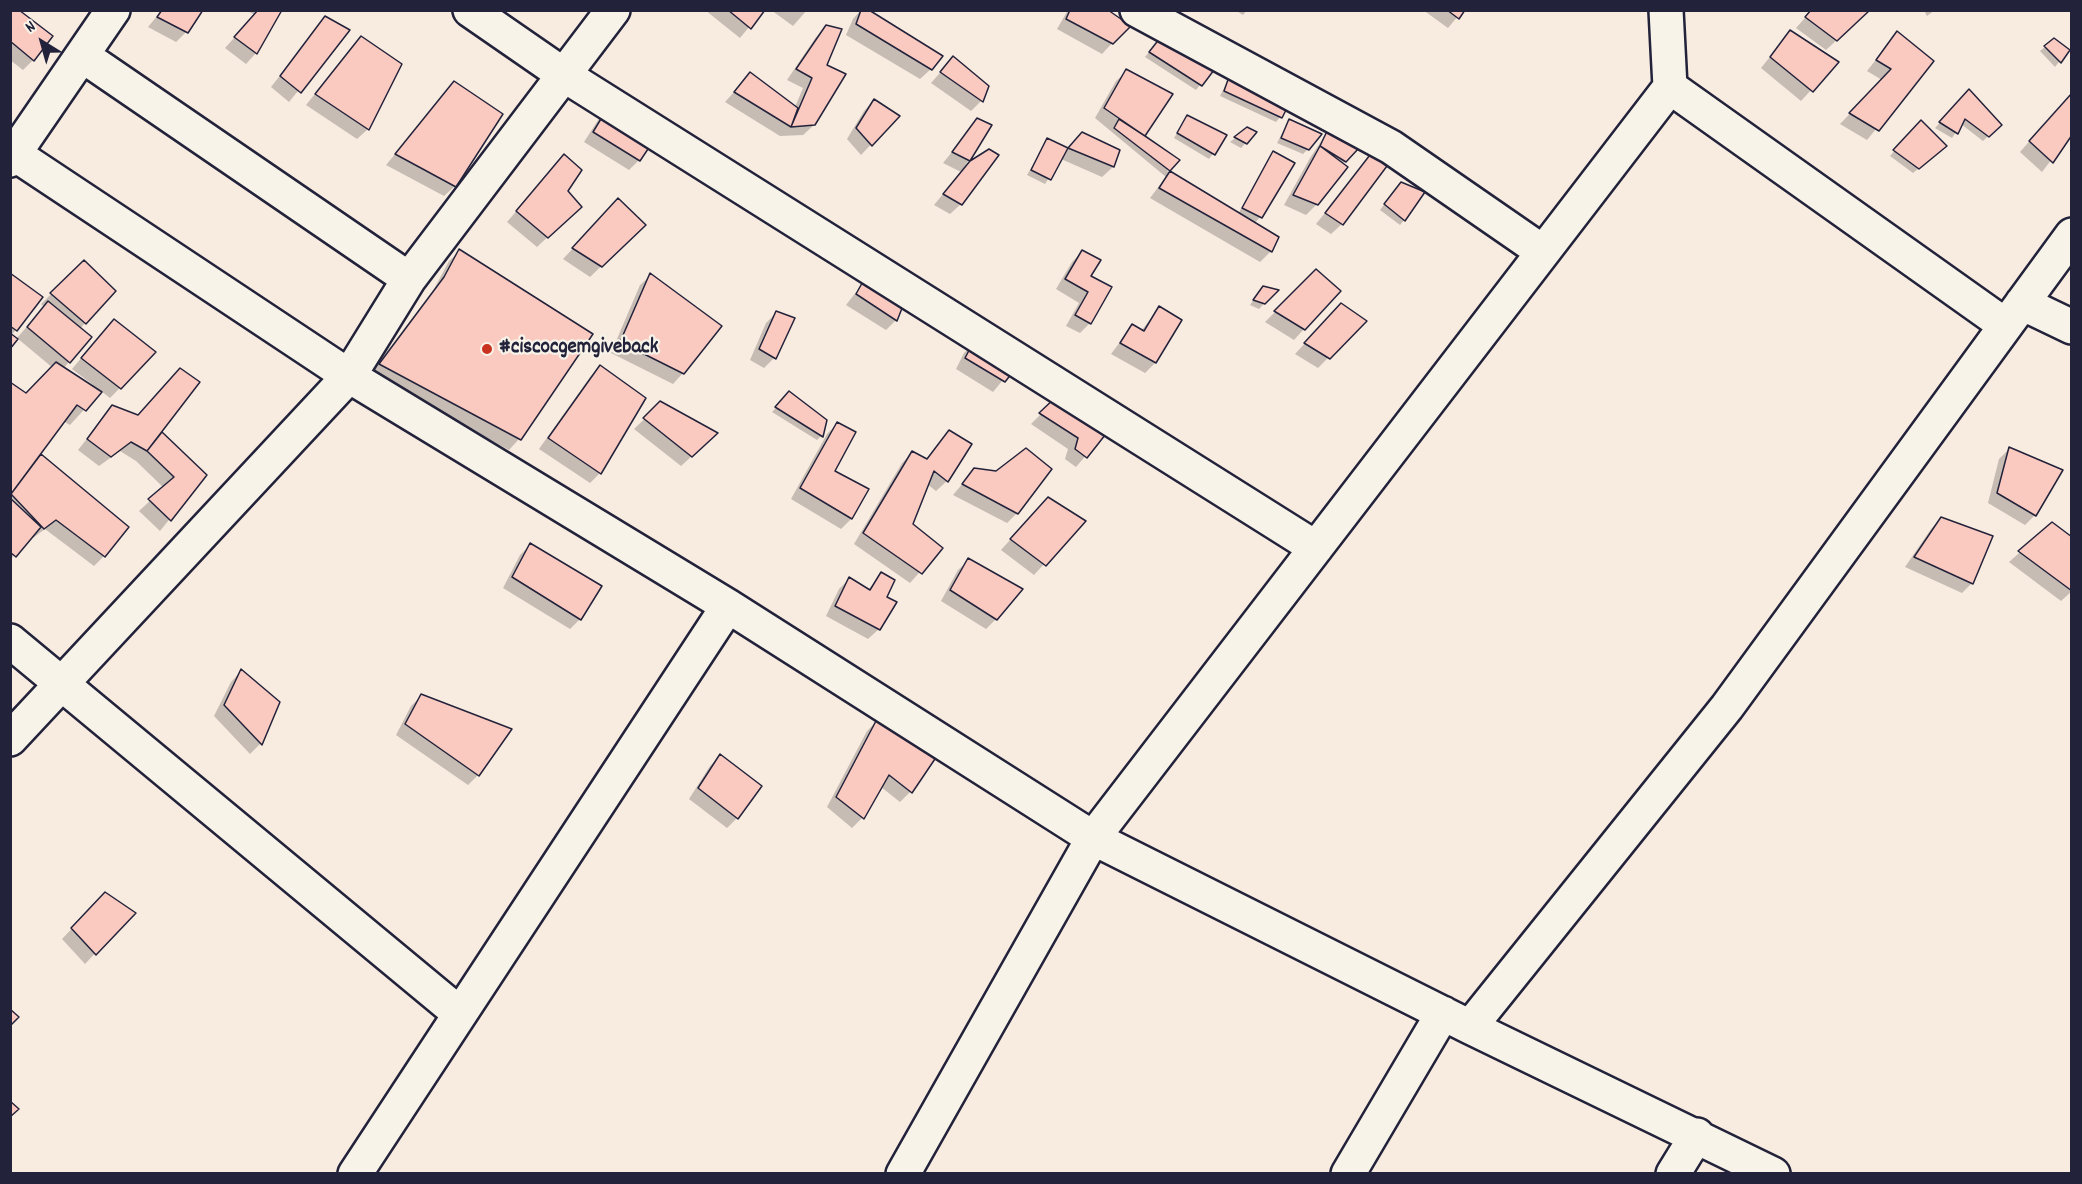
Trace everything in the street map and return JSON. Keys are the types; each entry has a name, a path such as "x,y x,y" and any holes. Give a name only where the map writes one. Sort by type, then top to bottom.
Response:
{"street":[{"path":"113,10 12,155 349,376 728,606 1093,838 1457,1020 1773,1173"},
{"path":"470,10 564,75 1316,548"},
{"path":"10,739 349,376 409,279 613,10"},
{"path":"1137,10 1391,147 1543,252"},
{"path":"903,1173 1093,838 1670,87 1666,10"},
{"path":"83,56 409,279"},
{"path":"1670,87 2014,314 2072,327"},
{"path":"1348,1173 1457,1020 1727,707 2072,235"},
{"path":"355,1173 728,606"},
{"path":"10,641 460,1014"},
{"path":"1673,1173 1697,1135"}],"building":[{"path":"10,10 19,10 53,36 34,61 10,41"},
{"path":"162,10 203,10 188,33 157,17"},
{"path":"258,10 282,10 257,54 234,37"},
{"path":"728,10 765,10 751,29"},
{"path":"861,10 869,10 943,56 932,70 856,24"},
{"path":"1070,10 1108,10 1131,26 1113,44 1066,19"},
{"path":"1447,10 1465,10 1459,19"},
{"path":"1811,10 1870,10 1837,41 1805,17"},
{"path":"325,16 350,30 301,93 280,76"},
{"path":"826,25 842,29 827,65 846,74 815,125 791,127 812,78 796,69"},
{"path":"1790,30 1839,62 1813,92 1770,57"},
{"path":"1897,31 1934,61 1879,131 1849,113 1891,69 1876,60"},
{"path":"361,36 402,64 369,130 315,94"},
{"path":"1160,38 1214,70 1202,86 1149,52"},
{"path":"2054,38 2070,50 2061,63 2044,46"},
{"path":"953,56 989,86 983,102 940,72"},
{"path":"1126,69 1173,94 1145,136 1104,108"},
{"path":"750,72 798,108 791,127 734,92"},
{"path":"1230,74 1290,102 1282,118 1224,91"},
{"path":"454,81 503,114 456,187 395,154"},
{"path":"1969,89 2002,125 1989,137 1965,119 1958,134 1939,122"},
{"path":"2072,93 2072,135 2053,163 2029,141"},
{"path":"874,99 900,116 872,146 856,128"},
{"path":"610,104 658,134 640,161 593,132"},
{"path":"1187,115 1227,135 1215,155 1177,133"},
{"path":"977,118 992,125 970,161 952,152"},
{"path":"1119,119 1180,160 1170,171 1114,128"},
{"path":"1289,119 1322,134 1309,150 1281,138"},
{"path":"1921,120 1947,146 1919,169 1893,150"},
{"path":"1247,127 1257,132 1247,144 1234,137"},
{"path":"1328,129 1359,148 1346,162 1320,146"},
{"path":"1082,132 1120,150 1114,167 1068,148"},
{"path":"1047,138 1068,148 1051,180 1031,170"},
{"path":"1320,146 1348,167 1318,205 1293,195"},
{"path":"989,149 999,155 962,205 943,194 970,161"},
{"path":"1273,151 1295,163 1262,218 1242,208"},
{"path":"1373,151 1390,162 1343,225 1325,213"},
{"path":"564,154 582,170 568,191 582,207 548,238 516,211"},
{"path":"1170,171 1279,237 1272,252 1159,188"},
{"path":"1401,182 1425,192 1405,221 1384,204"},
{"path":"618,198 646,225 602,267 572,248"},
{"name":"#ciscocgemgiveback","path":"459,249 593,334 521,440 379,364 444,277"},
{"path":"1082,250 1101,260 1091,276 1112,287 1091,324 1075,315 1088,292 1065,279"},
{"path":"84,260 116,291 86,324 50,293"},
{"path":"1316,269 1341,291 1305,330 1274,311"},
{"path":"10,273 43,297 17,331 10,326"},
{"path":"650,273 722,326 684,374 620,342"},
{"path":"866,276 906,298 897,321 856,294"},
{"path":"1263,286 1279,290 1265,304 1253,300"},
{"path":"48,301 92,337 70,363 27,327"},
{"path":"1341,303 1367,321 1330,359 1304,343"},
{"path":"1159,306 1182,320 1156,363 1120,343 1132,324 1144,331"},
{"path":"776,311 795,318 776,359 759,349"},
{"path":"114,319 156,352 121,389 81,358"},
{"path":"10,333 18,339 10,349"},
{"path":"974,341 1015,369 1005,382 965,358"},
{"path":"56,362 102,392 86,411 77,405 11,494 10,382 26,393"},
{"path":"600,365 646,398 601,474 548,438"},
{"path":"180,368 200,382 147,451 131,442 111,457 87,439 112,405 138,415"},
{"path":"789,391 827,420 823,437 775,407"},
{"path":"1057,396 1109,430 1087,458 1075,449 1078,438 1039,413"},
{"path":"660,401 718,433 692,457 643,418"},
{"path":"837,422 856,432 835,471 869,489 852,519 800,488"},
{"path":"949,430 972,444 948,482 934,471 913,524 943,548 922,574 863,533 912,451 927,459"},
{"path":"162,432 207,475 171,521 148,499 174,477 147,451"},
{"path":"2009,447 2063,470 2036,516 1997,493"},
{"path":"1026,448 1052,469 1018,514 962,484 974,468 996,471"},
{"path":"41,454 129,527 105,557 56,520 44,529 11,494"},
{"path":"1048,497 1086,521 1046,566 1010,539"},
{"path":"10,498 41,527 16,557 10,552"},
{"path":"1941,517 1993,536 1973,584 1914,557"},
{"path":"2052,522 2072,537 2072,591 2018,551"},
{"path":"530,543 602,586 581,620 512,577"},
{"path":"968,558 1023,589 997,620 950,590"},
{"path":"881,572 895,580 887,597 897,602 880,630 835,606 849,577 870,590"},
{"path":"241,669 280,702 262,745 224,705"},
{"path":"421,694 512,729 479,776 405,724"},
{"path":"877,719 939,753 912,793 889,775 864,819 836,797"},
{"path":"720,754 762,786 738,819 698,788"},
{"path":"105,892 136,913 96,955 71,928"},
{"path":"10,1009 19,1017 10,1026"},
{"path":"10,1101 19,1109 10,1117"}],"place":[{"name":"#ciscocgemgiveback","path":"487,349"}]}
